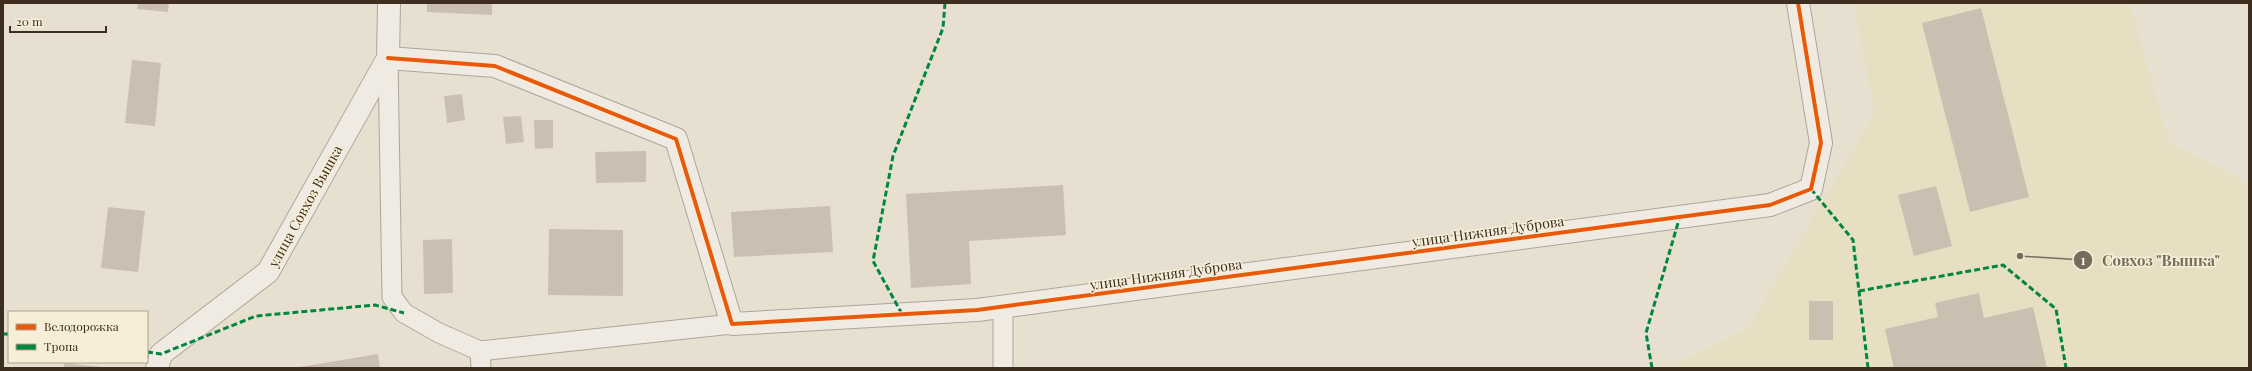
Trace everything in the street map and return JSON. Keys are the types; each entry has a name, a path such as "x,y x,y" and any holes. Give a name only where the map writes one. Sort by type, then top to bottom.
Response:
{"street":[{"name":"улица Совхоз Вышка","path":"157,368 161,354 268,272 388,58 389,3"},
{"name":"улица Нижняя Дуброва","path":"732,324 978,310 1770,204 1811,189 1821,143 1798,3"},
{"path":"388,58 495,66 676,139 732,324"}],"lane":[{"path":"388,58 392,296 404,313 480,360 732,324"},
{"path":"1003,307 1003,368"}],"shaded area":[{"path":"1854,3 2129,3 2169,143 2249,184 2249,368 1670,368 1748,328 1875,113"}],"building":[{"path":"138,3 169,3 168,12 137,9"},
{"path":"427,3 492,3 492,15 427,12"},
{"path":"1981,8 2029,197 1970,212 1922,23"},
{"path":"132,60 161,63 155,126 125,123"},
{"path":"462,94 465,120 447,123 444,96"},
{"path":"521,116 524,142 506,144 503,117"},
{"path":"534,120 553,120 553,148 535,149"},
{"path":"646,151 646,182 596,183 595,152"},
{"path":"1063,185 1066,235 969,241 971,284 911,288 906,194"},
{"path":"1936,186 1952,246 1914,256 1898,195"},
{"path":"830,206 833,252 734,257 731,212"},
{"path":"108,207 145,211 138,272 101,268"},
{"path":"549,229 623,230 623,296 548,295"},
{"path":"452,239 453,293 424,294 423,240"},
{"path":"1979,293 1984,318 2033,307 2047,368 1894,368 1885,329 1938,317 1935,303"},
{"path":"1809,301 1833,301 1833,340 1809,340"},
{"path":"378,354 380,368 300,368 300,367"},
{"path":"64,363 102,367 102,368 64,368"}],"marked path":[{"path":"902,314 873,261 893,156 943,28 945,3"},
{"path":"1811,189 1853,240 1868,368"},
{"path":"1652,368 1646,333 1680,216"},
{"path":"1859,291 2003,265 2056,309 2066,368"},
{"path":"148,352 161,354 256,316 375,305 404,313"},
{"path":"3,334 8,334"}],"cycle path":[{"path":"388,58 495,66 676,139 732,324 977,310 1770,205 1811,189 1821,143 1798,3"}],"place":[{"name":"Совхоз \"Вышка\"","path":"2020,256"}]}
